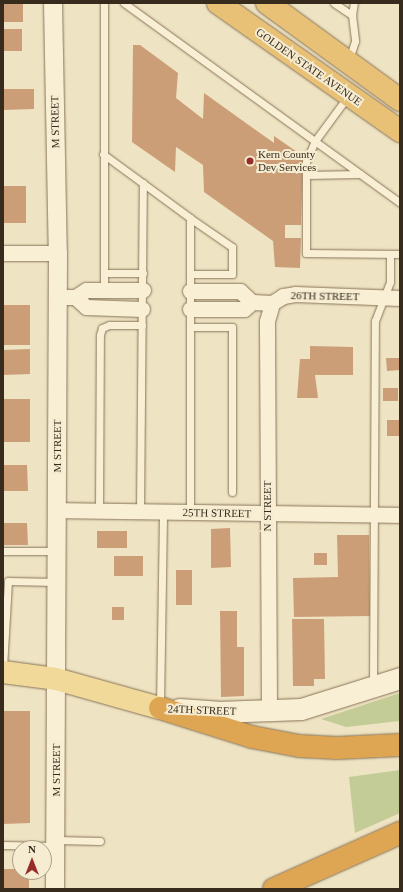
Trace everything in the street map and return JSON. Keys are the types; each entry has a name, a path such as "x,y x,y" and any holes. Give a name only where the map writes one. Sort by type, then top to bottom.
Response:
{"highway":[{"name":"GOLDEN STATE AVENUE","path":"218,3 400,131"},
{"path":"267,3 400,100"},
{"path":"278,45 314,58 400,117"},
{"path":"160,708 252,737 299,746 365,748 400,745"},
{"path":"274,889 400,833"}],"main road":[{"name":"24TH STREET","path":"3,672 56,679 160,708 218,712 301,709 400,678"}],"street":[{"name":"M STREET","path":"53,3 58,253 67,297 57,510 55,889"},
{"path":"3,253 58,253"},
{"path":"67,297 86,290 143,290"},
{"path":"190,291 240,291 252,302"},
{"name":"26TH STREET","path":"190,309 244,309 252,302 272,303 283,296 295,294 400,298"},
{"path":"67,297 86,307 142,308"},
{"name":"N STREET","path":"269,710 267,320 272,303"},
{"name":"25TH STREET","path":"57,510 400,515"}],"lane":[{"path":"104,3 104,290"},
{"path":"124,3 400,203"},
{"path":"334,3 352,16"},
{"path":"348,62 354,41 352,16 354,3"},
{"path":"348,95 315,141 306,161 306,252 400,254"},
{"path":"103,154 232,247 232,274 190,274"},
{"path":"306,175 360,174"},
{"path":"140,512 144,183"},
{"path":"190,218 190,513"},
{"path":"373,687 375,321 382,297 390,282 390,254"},
{"path":"104,272 143,273"},
{"path":"99,511 100,335 102,328 108,325 142,325"},
{"path":"190,327 232,327 232,492"},
{"path":"160,708 163,512"},
{"path":"3,551 57,551"},
{"path":"3,668 8,581 57,582"},
{"path":"3,845 100,841"}],"green space":[{"path":"400,693 400,721 346,727 321,719"},
{"path":"400,770 400,813 355,833 349,777"}],"building":[{"path":"3,3 23,3 23,22 3,22"},
{"path":"3,29 22,29 22,51 3,51"},
{"name":"Kern County Dev Services","path":"133,45 140,45 178,73 176,98 203,119 204,93 274,143 274,136 303,156 301,225 285,225 285,238 301,238 300,268 275,267 273,241 204,192 203,165 176,147 175,172 132,142"},
{"path":"3,89 34,89 34,109 3,110"},
{"path":"3,186 26,186 26,223 3,223"},
{"path":"3,305 30,305 30,345 3,345"},
{"path":"310,346 353,347 353,375 315,375 318,398 297,398 300,359 310,359"},
{"path":"30,349 30,374 3,375 3,350"},
{"path":"386,358 399,358 400,370 387,371"},
{"path":"383,388 398,388 398,401 383,401"},
{"path":"3,399 30,399 30,442 3,442"},
{"path":"387,420 400,420 400,436 387,436"},
{"path":"3,465 27,465 28,491 3,491"},
{"path":"3,523 27,523 28,545 3,545"},
{"path":"230,528 231,567 211,568 211,529"},
{"path":"97,531 127,531 127,548 97,548"},
{"path":"337,535 369,535 370,616 294,617 293,578 338,577"},
{"path":"314,553 327,553 327,565 314,565"},
{"path":"114,556 143,556 143,576 114,576"},
{"path":"176,570 192,570 192,605 176,605"},
{"path":"112,607 124,607 124,620 112,620"},
{"path":"220,611 237,611 237,647 244,647 244,696 221,697"},
{"path":"292,619 324,619 325,679 314,679 314,686 293,686"},
{"path":"3,711 30,711 30,823 3,824"},
{"path":"3,869 12,869 12,880 29,880 29,889 3,889"}],"place":[{"name":"Kern County Dev Services","path":"250,161"}]}
